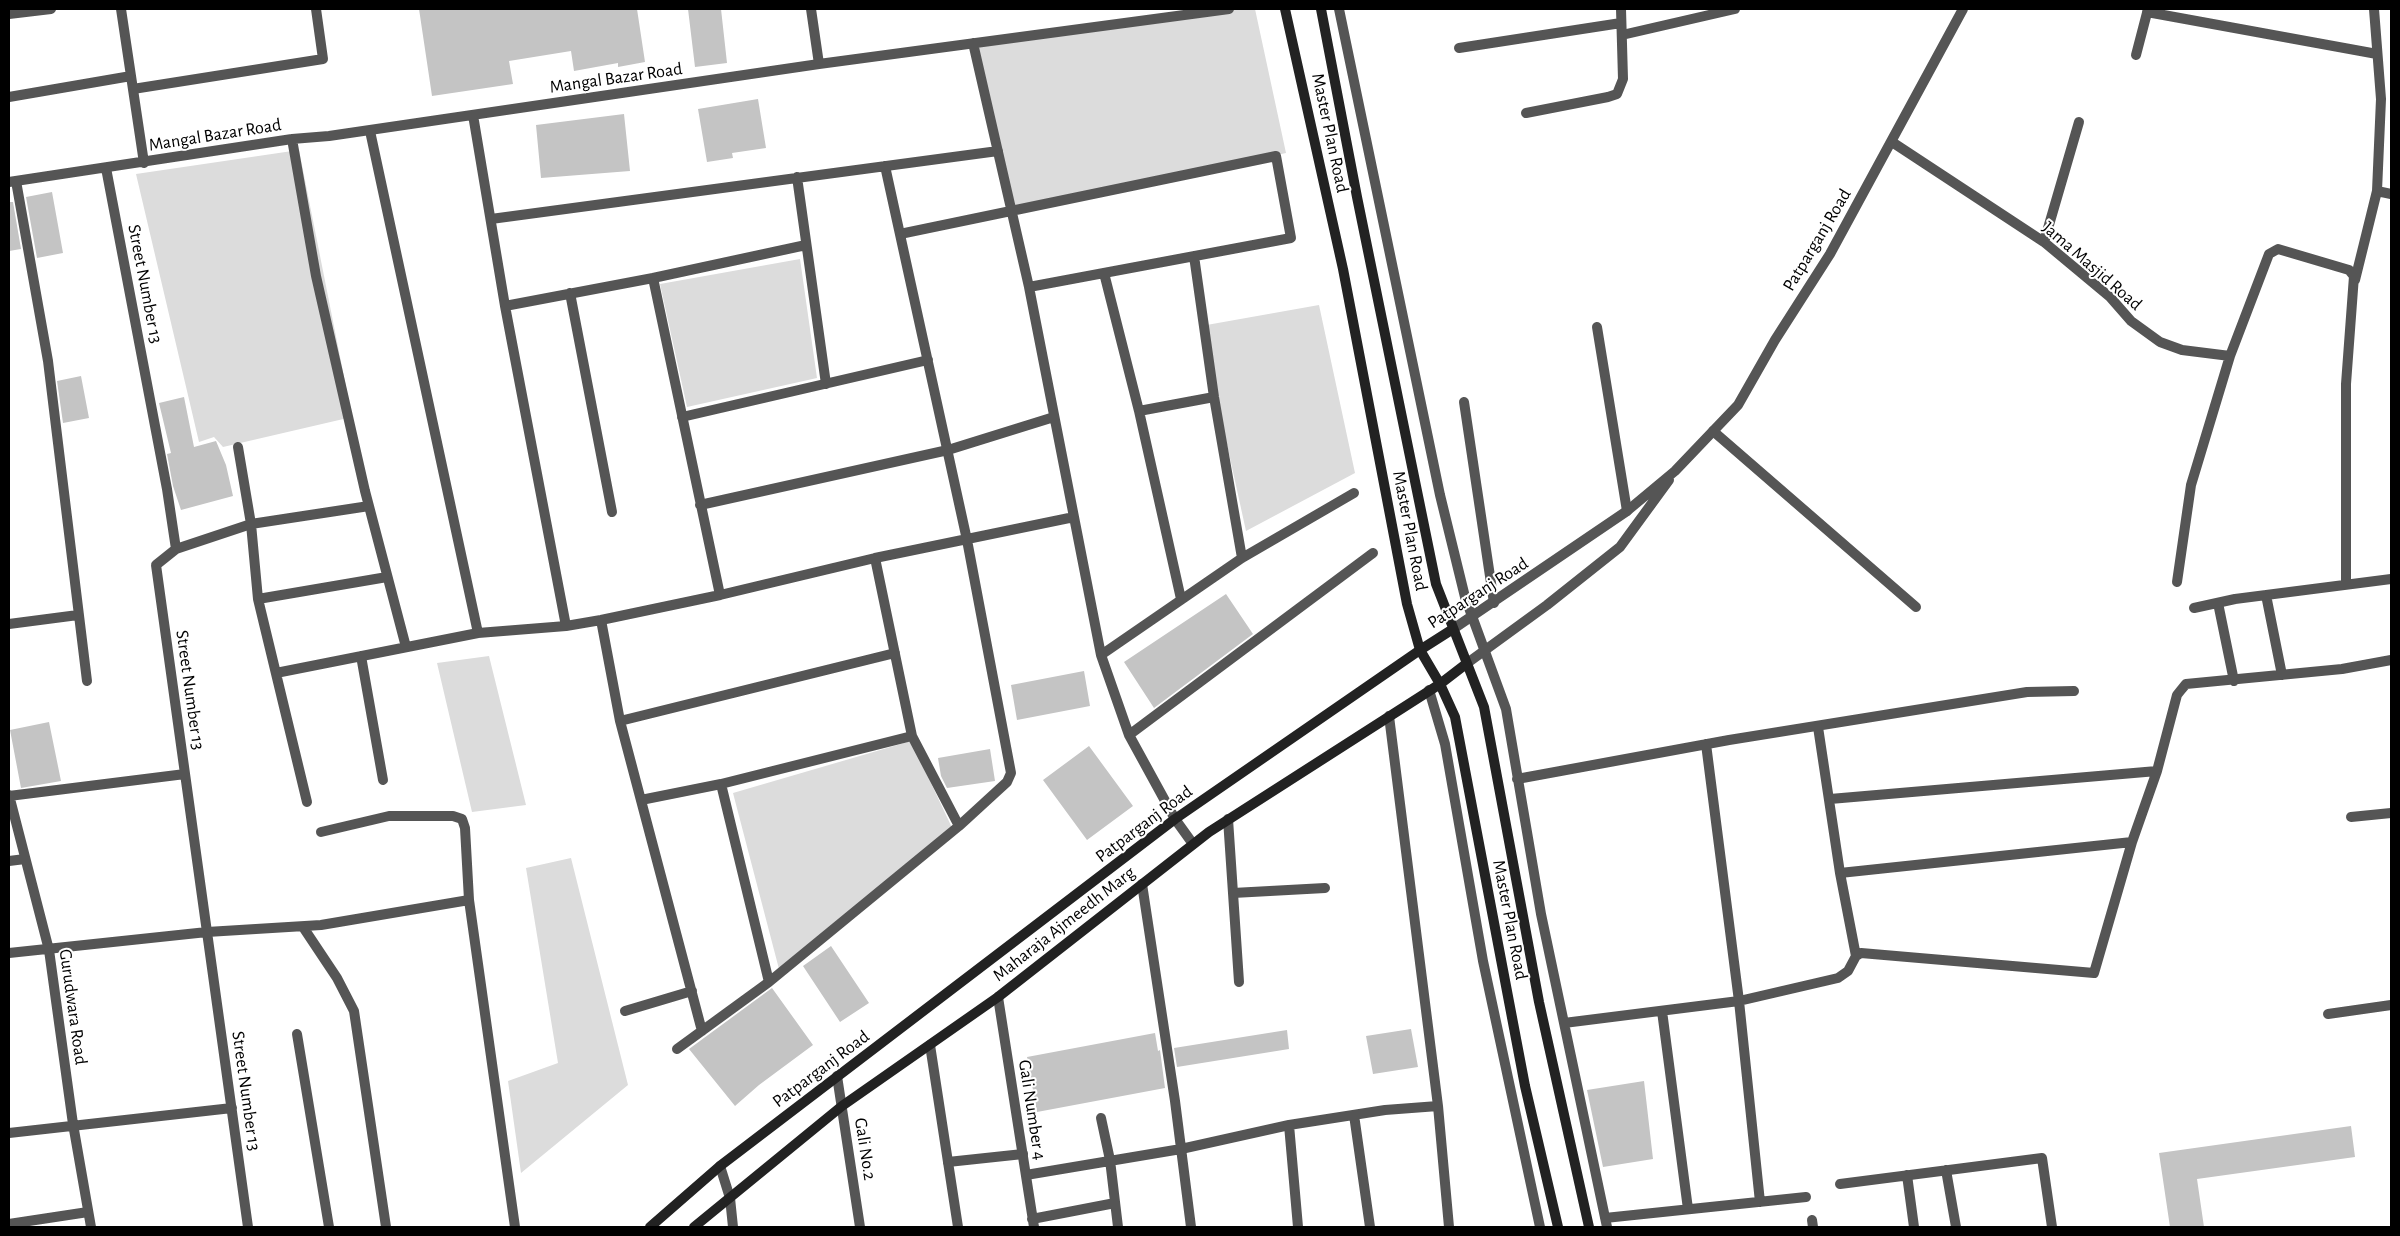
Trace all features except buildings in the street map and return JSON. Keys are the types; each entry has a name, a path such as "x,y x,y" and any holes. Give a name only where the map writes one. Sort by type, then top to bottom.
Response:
{"main road":[{"name":"Master Plan Road","path":"1286,9 1344,269 1407,604 1420,650 1440,684 1455,717 1525,1086 1558,1227"},
{"name":"Master Plan Road","path":"1321,9 1357,197 1436,584 1484,706 1539,1002 1589,1227"},
{"name":"Patparganj Road","path":"650,1227 720,1166 1175,819 1453,629"},
{"name":"Maharaja Ajmeedh Marg","path":"694,1227 842,1106 998,997 1193,844 1228,819 1440,684 1466,664"}],"street":[{"path":"9,14 51,9"},
{"path":"121,9 144,163"},
{"path":"133,89 323,59 316,9"},
{"path":"811,9 819,64"},
{"name":"Mangal Bazar Road","path":"12,182 292,139 370,131 1167,13 1229,9"},
{"path":"1339,9 1440,494 1465,597 1506,709 1541,914 1606,1223 1688,1210 1806,1197"},
{"path":"1526,113 1617,94 1623,79 1621,9"},
{"path":"1622,35 1735,9"},
{"name":"Patparganj Road","path":"1453,629 1627,511 1675,471 1738,405 1775,340 1830,254 1963,9"},
{"path":"2346,583 2346,384 2354,282 2377,191 2381,99 2374,9"},
{"path":"2136,55 2148,10 2378,54"},
{"path":"1459,48 1621,23"},
{"path":"973,43 1029,286 1101,655 1129,734 1175,819 1193,844"},
{"path":"9,97 131,76"},
{"path":"473,115 505,306 566,626"},
{"path":"2044,242 2080,122"},
{"path":"370,131 478,633"},
{"path":"292,139 316,276 369,506 406,647"},
{"name":"Jama Masjid Road","path":"1892,142 2044,242 2110,297 2131,321 2160,342 2182,350 2230,356"},
{"path":"491,218 998,151"},
{"path":"900,234 1276,156 1292,238 1029,286"},
{"path":"677,1049 769,982 959,826 1007,782 1011,773 967,540 885,166"},
{"name":"Street Number 13","path":"106,168 165,480 176,549 156,565 248,1227"},
{"path":"797,178 826,384"},
{"path":"12,182 48,361 87,681"},
{"path":"2377,191 2391,194"},
{"path":"505,306 653,278 806,245"},
{"path":"2177,582 2191,485 2230,356 2269,254 2273,250 2283,250 2349,270 2353,272 2354,282"},
{"path":"1194,256 1214,397 1242,558"},
{"path":"1104,273 1139,411 1180,599"},
{"path":"653,278 720,595"},
{"path":"570,293 612,512"},
{"path":"1597,328 1627,511"},
{"path":"682,418 928,360"},
{"path":"1139,411 1214,397"},
{"path":"1464,402 1494,602"},
{"path":"700,505 948,450 1054,417"},
{"path":"1714,431 1916,607"},
{"path":"238,447 252,524 258,599 307,802"},
{"name":"Patparganj Road","path":"1466,664 1620,547 1675,471"},
{"path":"1101,655 1242,558 1354,493"},
{"path":"176,549 252,524 369,506"},
{"path":"276,673 478,633 566,626 601,620 720,595 876,558 1074,517"},
{"path":"1129,734 1373,553"},
{"path":"876,558 912,736 959,826"},
{"path":"258,599 388,577"},
{"path":"2194,608 2346,583 2391,579"},
{"path":"2266,595 2282,675"},
{"path":"2218,603 2234,681"},
{"path":"9,624 78,615"},
{"path":"601,620 620,721 702,1031"},
{"path":"620,721 895,653"},
{"path":"361,656 383,780"},
{"path":"1564,1023 1739,1001 1838,978 1848,971 1856,956 1861,953 2094,973 2132,842 2157,771 2177,694 2186,684 2234,681 2342,669 2391,660"},
{"path":"1429,690 1445,744 1483,960 1540,1227"},
{"path":"1517,779 1706,744 2027,692 2074,691"},
{"path":"1389,716 1438,1106 1449,1227"},
{"path":"1818,727 1840,873 1856,956"},
{"path":"640,800 720,784 912,736"},
{"path":"1706,744 1739,1001 1760,1202"},
{"path":"1830,799 2157,771"},
{"path":"9,796 185,774"},
{"path":"720,784 769,982"},
{"name":"Gurudwara Road","path":"9,796 49,950 73,1124 92,1227"},
{"path":"2351,817 2391,812"},
{"path":"321,832 389,816 459,816 465,828 469,900 515,1227"},
{"path":"1228,819 1239,982"},
{"path":"1840,873 2132,842"},
{"path":"9,861 25,859"},
{"path":"1142,884 1191,1227"},
{"path":"1233,893 1325,888"},
{"path":"9,953 207,932 302,927 469,900"},
{"path":"302,927 337,978 354,1011 386,1227"},
{"path":"625,1011 692,991"},
{"name":"Gali Number 4","path":"998,997 1033,1223"},
{"path":"2328,1014 2391,1005"},
{"path":"1662,1011 1688,1210"},
{"path":"297,1034 329,1227"},
{"path":"930,1045 958,1227"},
{"name":"Gali No.2","path":"837,1076 860,1227"},
{"path":"1026,1175 1181,1149 1290,1125 1385,1110 1438,1106"},
{"path":"9,1132 232,1108"},
{"path":"1354,1115 1370,1227"},
{"path":"1101,1118 1110,1160 1118,1227"},
{"path":"1290,1125 1298,1227"},
{"path":"948,1162 1022,1154"},
{"path":"1840,1184 2042,1158 2052,1227"},
{"path":"720,1166 730,1198 733,1227"},
{"path":"1946,1170 1956,1227"},
{"path":"1907,1175 1914,1227"},
{"path":"1033,1223 1115,1202"},
{"path":"9,1224 88,1212"}],"shaded area":[{"path":"1230,9 1255,9 1286,153 1012,212 973,43"},
{"path":"299,150 352,417 223,447 214,437 199,442 136,174"},
{"path":"800,259 817,378 687,407 660,284"},
{"path":"1319,305 1355,473 1246,531 1201,326"},
{"path":"489,656 526,805 472,812 437,663"},
{"path":"911,741 955,834 779,969 733,793"},
{"path":"571,858 628,1085 521,1173 508,1081 558,1063 526,868"}]}
